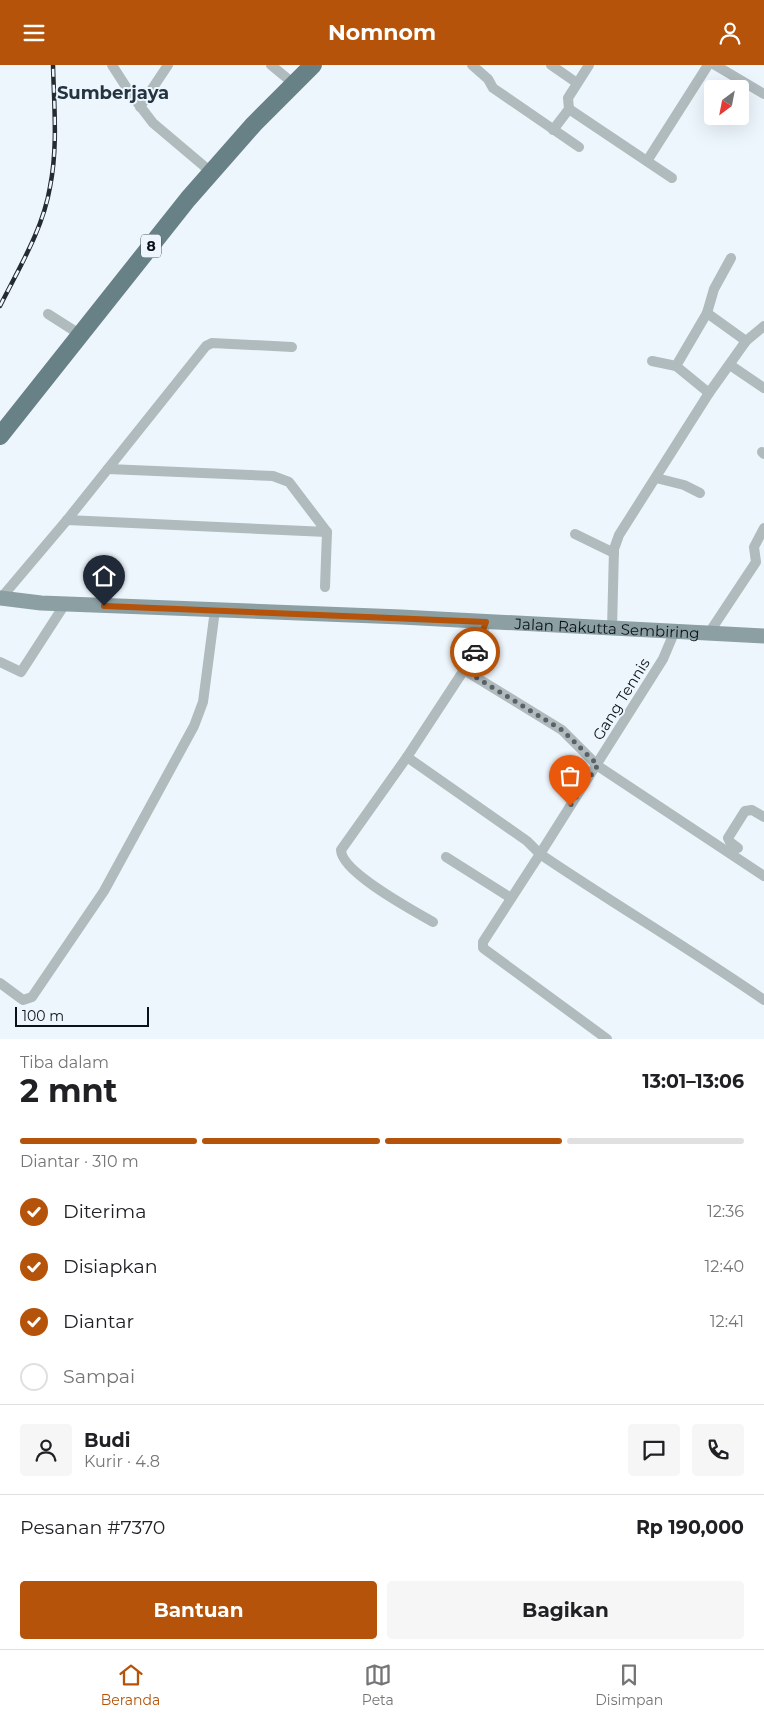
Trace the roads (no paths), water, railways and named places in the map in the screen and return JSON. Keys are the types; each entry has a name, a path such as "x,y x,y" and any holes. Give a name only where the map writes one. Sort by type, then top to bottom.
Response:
{"highway":[{"name":"8","path":"0,436 212,172 312,65"}],"main road":[{"name":"Jalan Rakutta Sembiring","path":"0,598 11,601 65,604 764,636"}],"street":[{"path":"112,65 153,123 212,172"},
{"path":"140,107 168,65"},
{"path":"271,65 294,84"},
{"path":"472,65 488,79 493,88 579,147"},
{"path":"551,65 577,83"},
{"path":"589,65 566,102 568,109 672,178"},
{"path":"647,161 708,65"},
{"path":"714,65 764,94"},
{"path":"553,130 568,109"},
{"path":"676,366 707,313 714,289 731,258"},
{"path":"707,313 746,341"},
{"path":"48,314 81,335"},
{"path":"612,629 614,553 620,535 708,393 746,341 764,326"},
{"path":"0,598 67,520 206,346 212,343 292,347"},
{"path":"652,361 676,366 708,393"},
{"path":"730,365 764,388"},
{"path":"108,469 273,476 282,478 289,482 327,532 325,587"},
{"path":"656,478 684,485 700,493"},
{"path":"67,520 327,532"},
{"path":"709,633 756,562 754,547 764,528"},
{"path":"575,534 614,553"},
{"path":"0,662 21,672 65,604"},
{"path":"0,983 23,1000 32,997 104,891 194,726 202,702 215,610"},
{"path":"433,922 374,887 341,857 340,850 407,757 464,670 481,639 486,622"},
{"name":"Gang Tennis","path":"607,1039 483,948 483,942 598,765 664,659 674,633"},
{"path":"464,670 562,730 598,765 764,876"},
{"path":"407,757 527,841 540,853 642,922 712,964 764,1000"},
{"path":"738,848 728,839 745,811 752,810 764,817"},
{"path":"446,857 511,899"}],"railway":[{"path":"0,306 36,233 47,203 55,141 53,65"}],"district":[{"name":"Sumberjaya","path":"113,93"}]}
